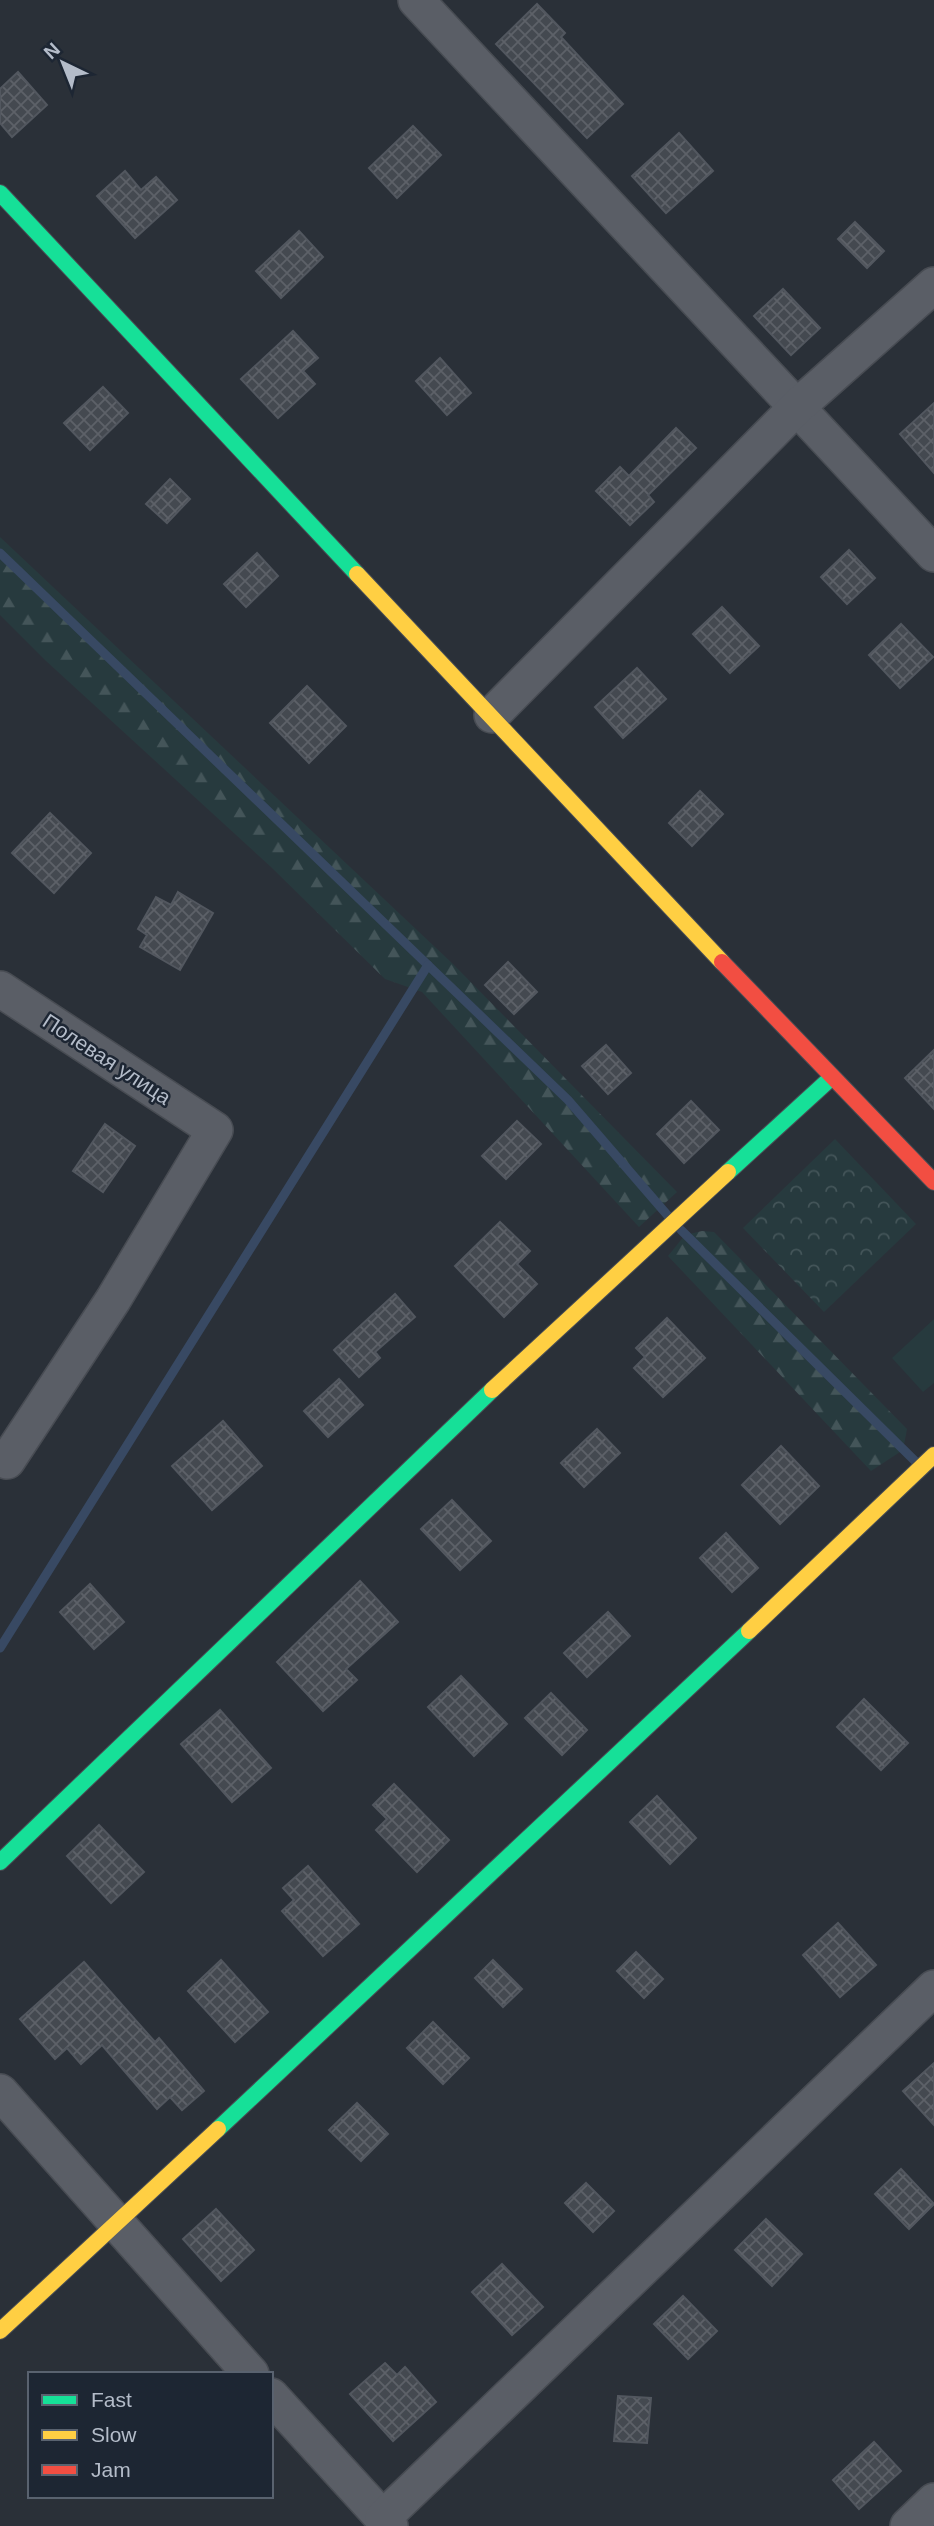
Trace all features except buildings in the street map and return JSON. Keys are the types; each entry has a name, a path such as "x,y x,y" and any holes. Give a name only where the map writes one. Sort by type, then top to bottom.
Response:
{"street":[{"path":"416,0 934,554"},
{"path":"0,193 831,1078 934,1182"},
{"path":"492,715 798,406 934,285"},
{"name":"Полевая улица","path":"0,989 215,1130 113,1300 2,1463"},
{"path":"0,1862 511,1372 831,1078"},
{"path":"0,2331 575,1797 934,1455"},
{"path":"273,2398 386,2522 934,1988"},
{"path":"0,2092 249,2372"},
{"path":"908,2526 934,2501"}],"green space":[{"path":"0,537 453,964 677,1192 639,1227 422,992 385,979 271,867 45,660 0,615"},
{"path":"835,1139 916,1224 824,1312 743,1228"},
{"path":"702,1231 714,1232 907,1429 903,1450 871,1471 668,1256 685,1235"},
{"path":"934,1319 934,1383 923,1392 892,1358"}],"waterway":[{"path":"0,553 568,1100 669,1217"},
{"path":"0,1648 428,965"},
{"path":"681,1230 915,1461"}],"traffic: fast":[{"path":"0,193 357,574"},
{"path":"728,1172 831,1078"},
{"path":"0,1862 492,1390"},
{"path":"218,2129 749,1631"}],"traffic: slow":[{"path":"357,574 722,962"},
{"path":"492,1390 728,1172"},
{"path":"749,1631 934,1455"},
{"path":"0,2331 218,2129"}],"traffic: jam":[{"path":"722,962 934,1182"}]}
